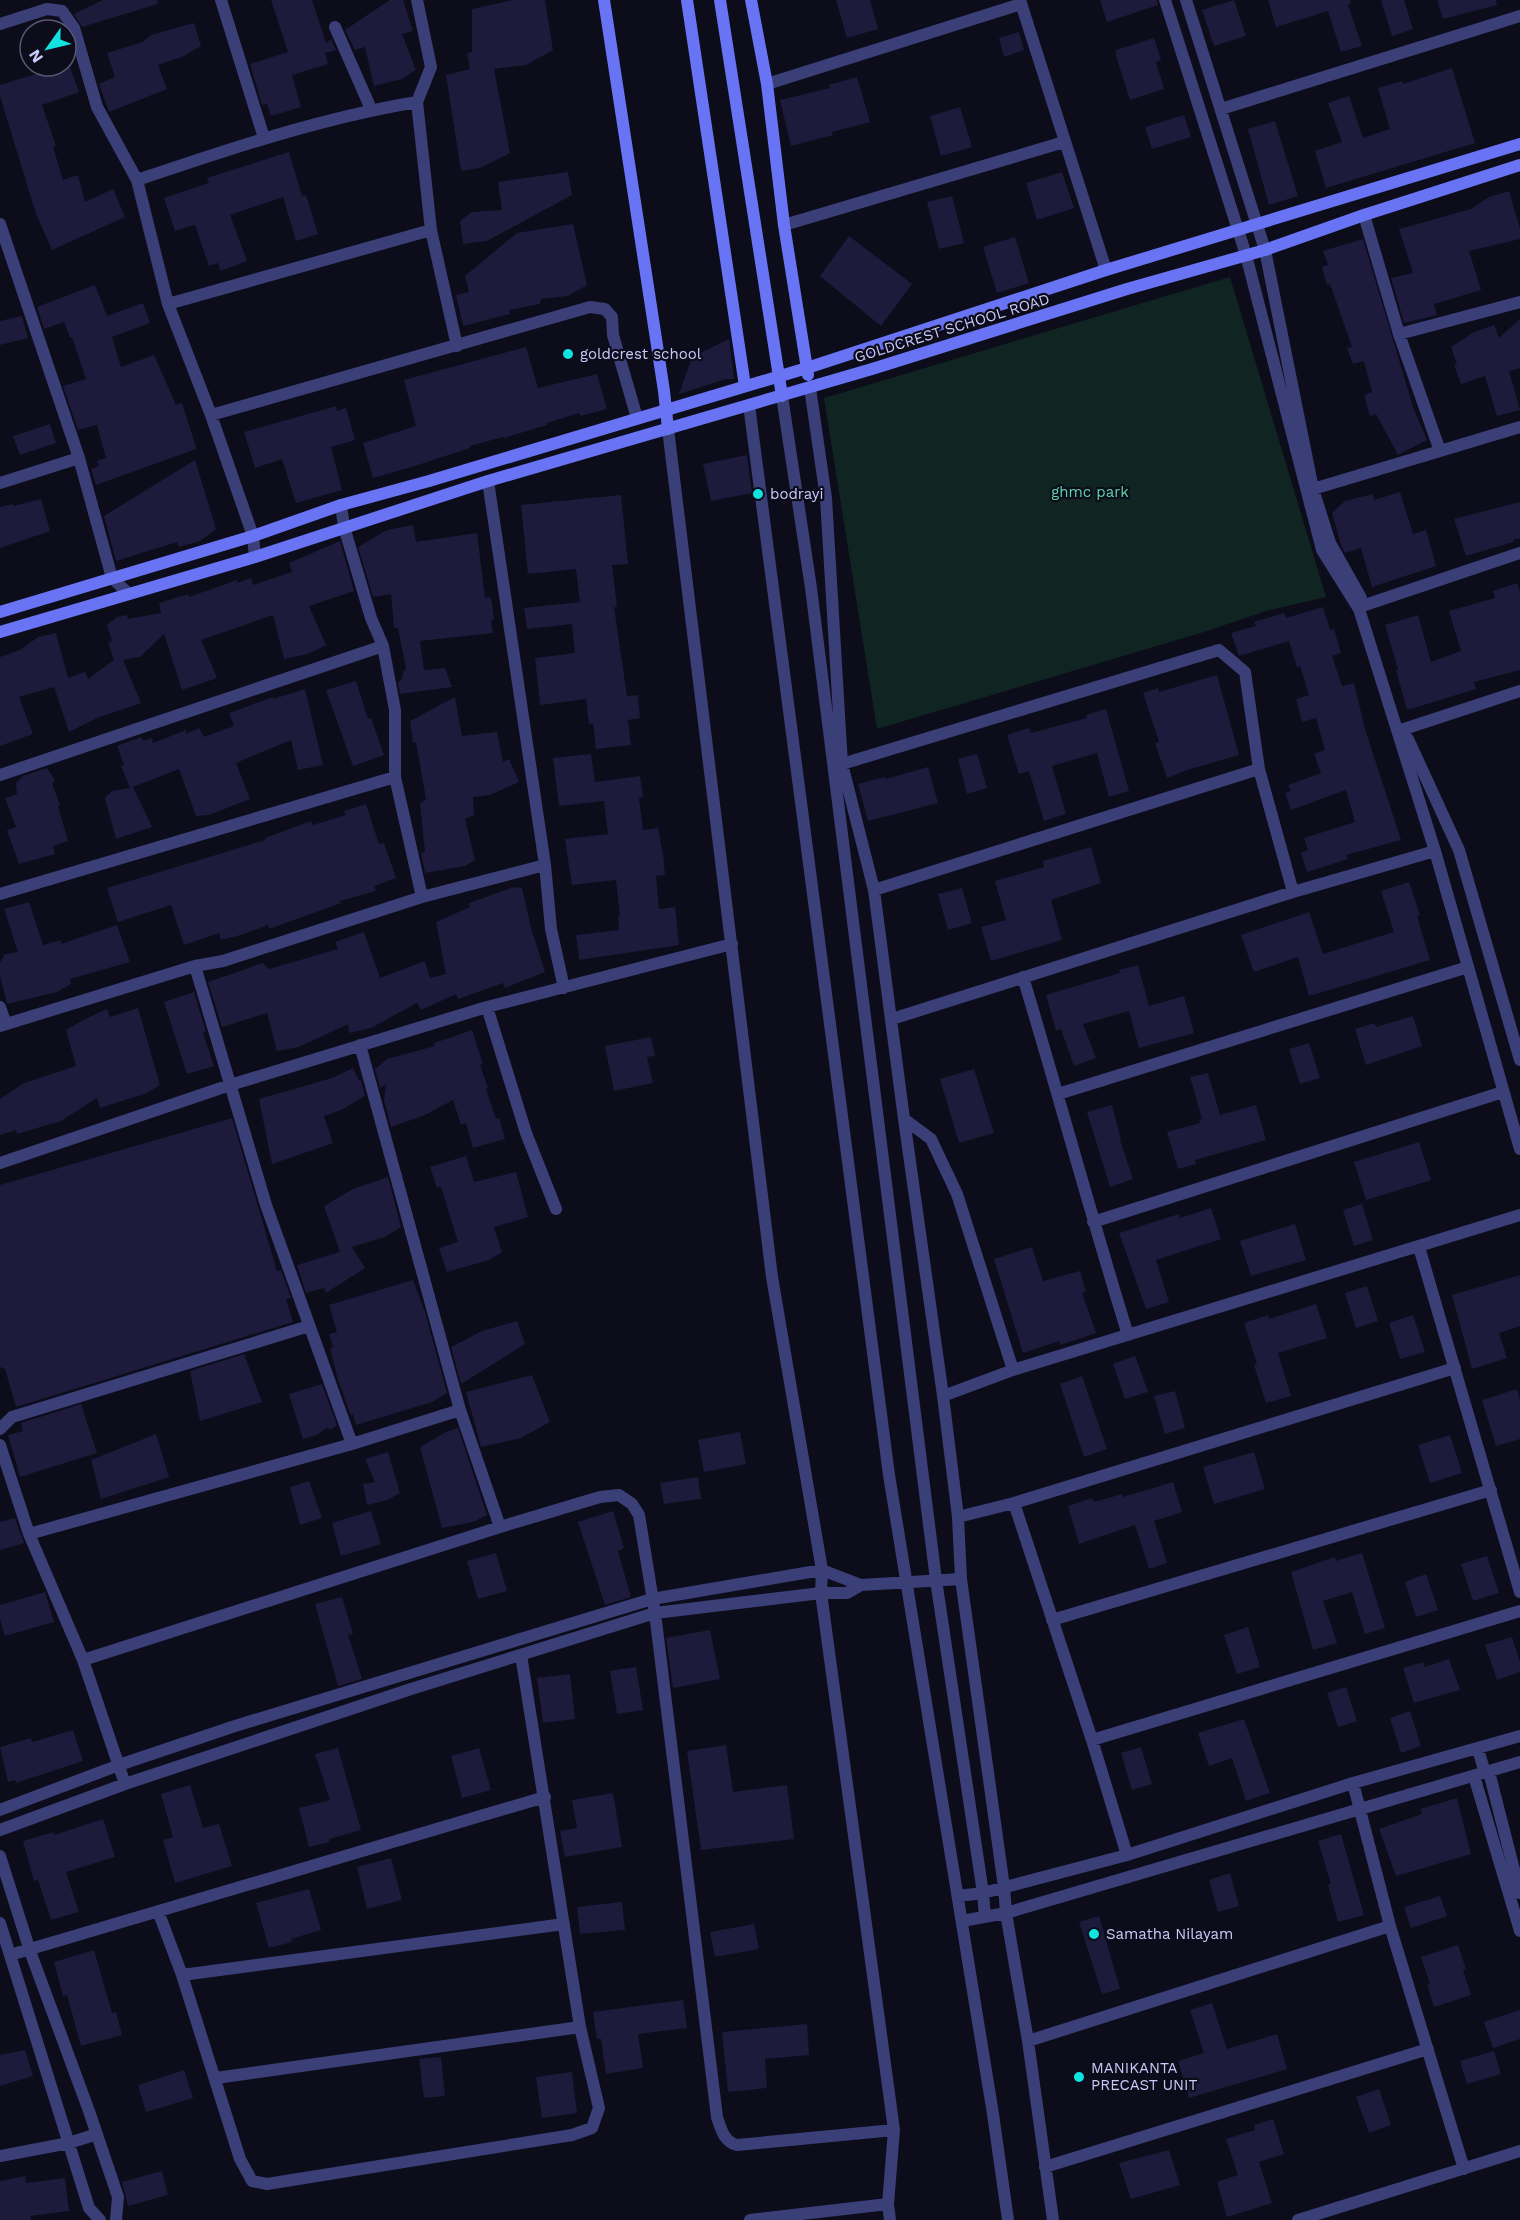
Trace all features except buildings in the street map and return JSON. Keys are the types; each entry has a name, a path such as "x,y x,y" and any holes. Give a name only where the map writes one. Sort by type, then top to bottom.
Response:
{"street":[{"path":"221,0 264,138"},
{"path":"417,0 431,67 417,102 431,230 457,346"},
{"path":"604,0 666,410 772,1277 822,1570 821,1593 894,2130 888,2204 891,2220"},
{"path":"687,0 745,386"},
{"path":"720,0 811,588 936,1580 985,1917"},
{"path":"751,0 767,84 784,225 826,498 842,764 874,890 958,1517 961,1579 1005,1887 1006,1913 1028,2041 1053,2220"},
{"path":"1165,0 1246,255 1322,550 1359,609 1435,850 1520,1149"},
{"path":"1186,0 1255,226 1265,250 1313,489 1330,543 1365,605 1404,729 1459,850 1520,1060"},
{"path":"767,84 1021,2 1106,270"},
{"path":"0,24 47,9 62,11 74,27 97,107 137,180 168,304 211,415 253,536 255,557"},
{"path":"1221,109 1520,16"},
{"path":"335,27 371,109"},
{"path":"137,180 264,138 371,109 417,102"},
{"path":"784,225 1064,142"},
{"name":"GOLDCREST SCHOOL ROAD","path":"0,612 253,536 341,505 778,377 1106,270 1520,144"},
{"name":"GOLDCREST SCHOOL ROAD","path":"0,632 255,557 344,526 488,481 810,388 1127,289 1265,250 1364,215 1520,165"},
{"path":"1364,215 1399,334 1440,451"},
{"path":"0,224 79,458 112,578 129,594"},
{"path":"168,304 431,230"},
{"path":"1399,334 1520,302"},
{"path":"211,415 590,307 604,309 612,317 613,335 637,418"},
{"path":"749,405 889,1475 993,2114 1008,2220"},
{"path":"1313,489 1520,427"},
{"path":"0,483 79,458"},
{"path":"488,481 544,865 551,929 564,987"},
{"path":"341,505 344,526 371,618 383,646 395,710 395,777 422,897"},
{"path":"1365,605 1520,553"},
{"path":"0,776 383,646"},
{"path":"842,764 1219,650 1245,672 1259,769 1293,892"},
{"path":"1404,729 1520,691"},
{"path":"874,890 1259,769"},
{"path":"0,894 395,777"},
{"path":"892,1019 1293,892 1435,850"},
{"path":"0,1007 3,1025 195,966 223,961 422,897 544,865"},
{"path":"0,1163 230,1085 487,1007 732,944"},
{"path":"195,966 266,1205 352,1444"},
{"path":"1058,1094 1468,967"},
{"path":"1023,977 1128,1335"},
{"path":"487,1007 526,1133 556,1209"},
{"path":"360,1045 460,1410 500,1527"},
{"path":"1093,1222 1503,1092"},
{"path":"903,1119 931,1139 957,1194 1013,1370"},
{"path":"942,1396 1013,1370 1520,1215"},
{"path":"1419,1247 1520,1592"},
{"path":"0,1429 12,1417 309,1326"},
{"path":"958,1517 1014,1503 1455,1368"},
{"path":"29,1534 352,1444 460,1410"},
{"path":"0,1445 29,1534 83,1660 125,1784"},
{"path":"1052,1620 1491,1490"},
{"path":"83,1660 500,1527 600,1497 619,1495 632,1504 639,1515 655,1613 717,2117 723,2134 737,2145 894,2130"},
{"path":"1014,1503 1092,1740 1127,1855"},
{"path":"0,1810 118,1765 235,1726 652,1599 822,1570 861,1585"},
{"path":"0,1830 125,1784 411,1689 655,1613 821,1593 847,1593 861,1585 961,1579"},
{"path":"1092,1740 1520,1611"},
{"path":"158,1911 182,1975 240,2159 252,2181 267,2184 572,2135 592,2128 599,2108 580,2027 521,1655"},
{"path":"958,1896 983,1893 1127,1855 1353,1784 1520,1736"},
{"path":"1478,1749 1520,1930"},
{"path":"962,1921 1006,1913 1520,1762"},
{"path":"1482,1774 1520,1893"},
{"path":"1353,1784 1390,1926 1464,2169"},
{"path":"10,1955 30,1951 545,1797"},
{"path":"0,1856 30,1951 118,2197 116,2220"},
{"path":"0,1923 89,2208 100,2220"},
{"path":"182,1975 564,1924"},
{"path":"1028,2041 1390,1926"},
{"path":"216,2078 580,2027"},
{"path":"1045,2167 1428,2049"},
{"path":"0,2156 69,2143 97,2134"},
{"path":"1298,2220 1520,2151"},
{"path":"750,2220 888,2204"}],"green space":[{"name":"ghmc park","path":"1230,277 1326,597 1266,611 1204,632 877,729 824,398"}],"place":[{"name":"goldcrest school","path":"568,354"},
{"name":"bodrayi","path":"758,494"},
{"name":"Samatha Nilayam","path":"1094,1934"},
{"name":"MANIKANTA PRECAST UNIT","path":"1079,2077"}]}
